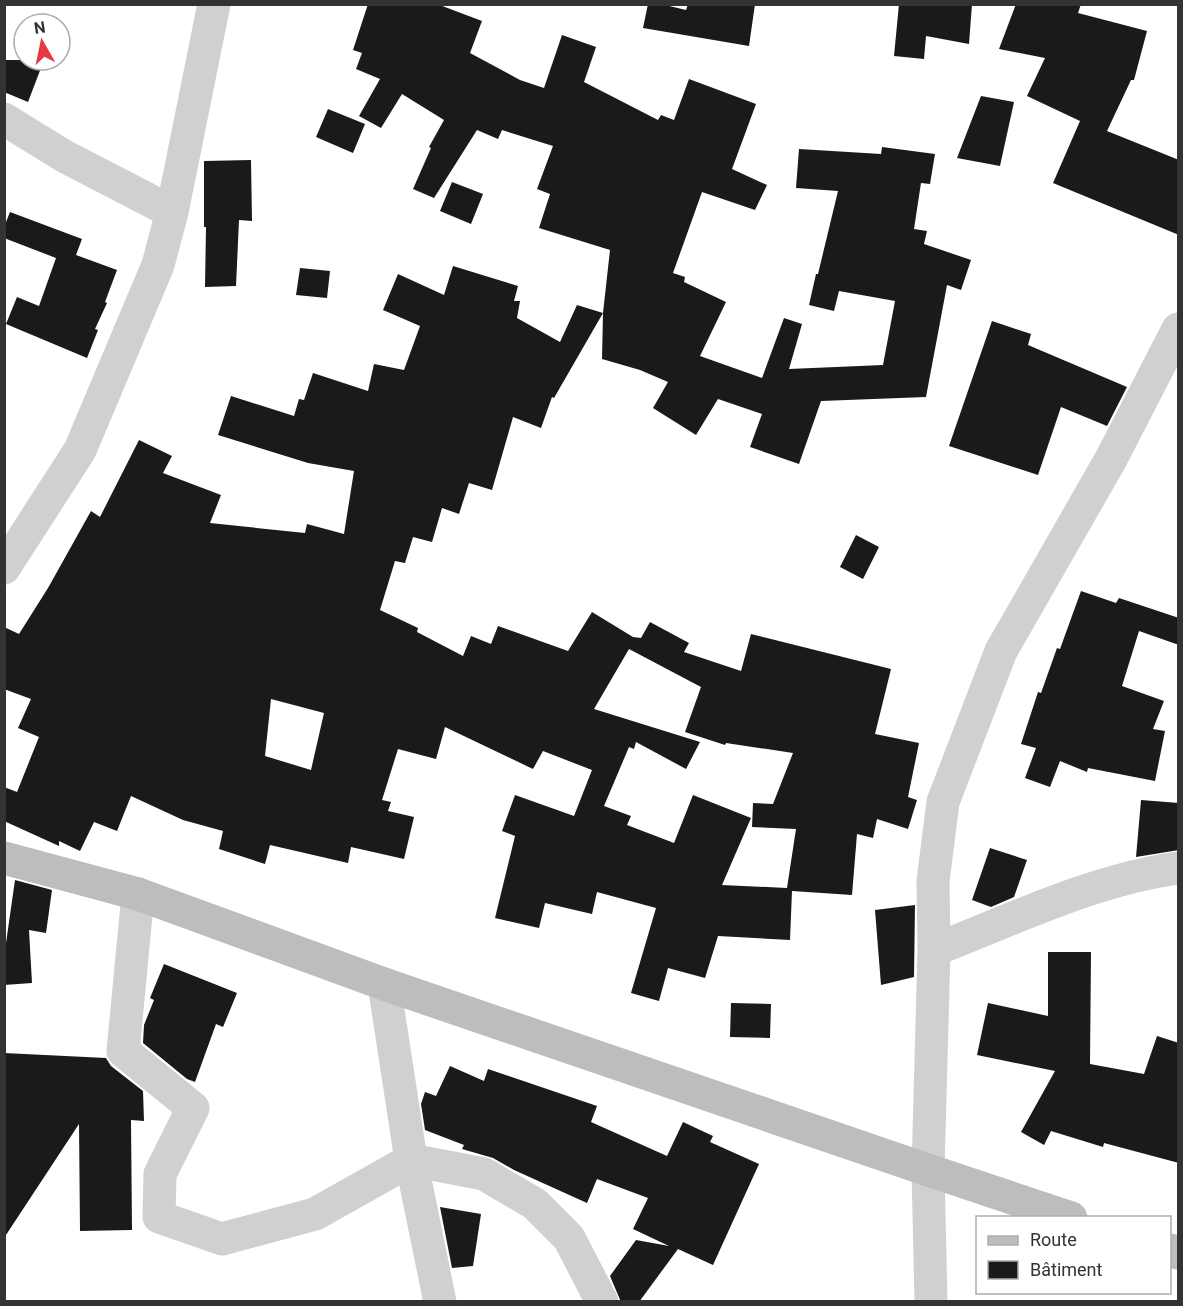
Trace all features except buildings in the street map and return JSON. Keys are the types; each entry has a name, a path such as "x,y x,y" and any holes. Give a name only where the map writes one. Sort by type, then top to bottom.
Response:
{"street":[{"path":"4,568 80,450 158,265 172,212 214,4"},
{"path":"4,119 63,156 172,212"},
{"path":"931,1302 928,1170 934,950 933,881 943,802 1001,651 1112,459 1179,329"},
{"path":"4,858 138,894 384,984 1065,1216"},
{"path":"934,950 1091,888 1124,878 1179,868"},
{"path":"138,894 123,1051 192,1107 160,1174 159,1216 222,1239 315,1214 411,1160 484,1174 535,1204 569,1238 602,1302"},
{"path":"384,984 411,1160 440,1302"}]}
